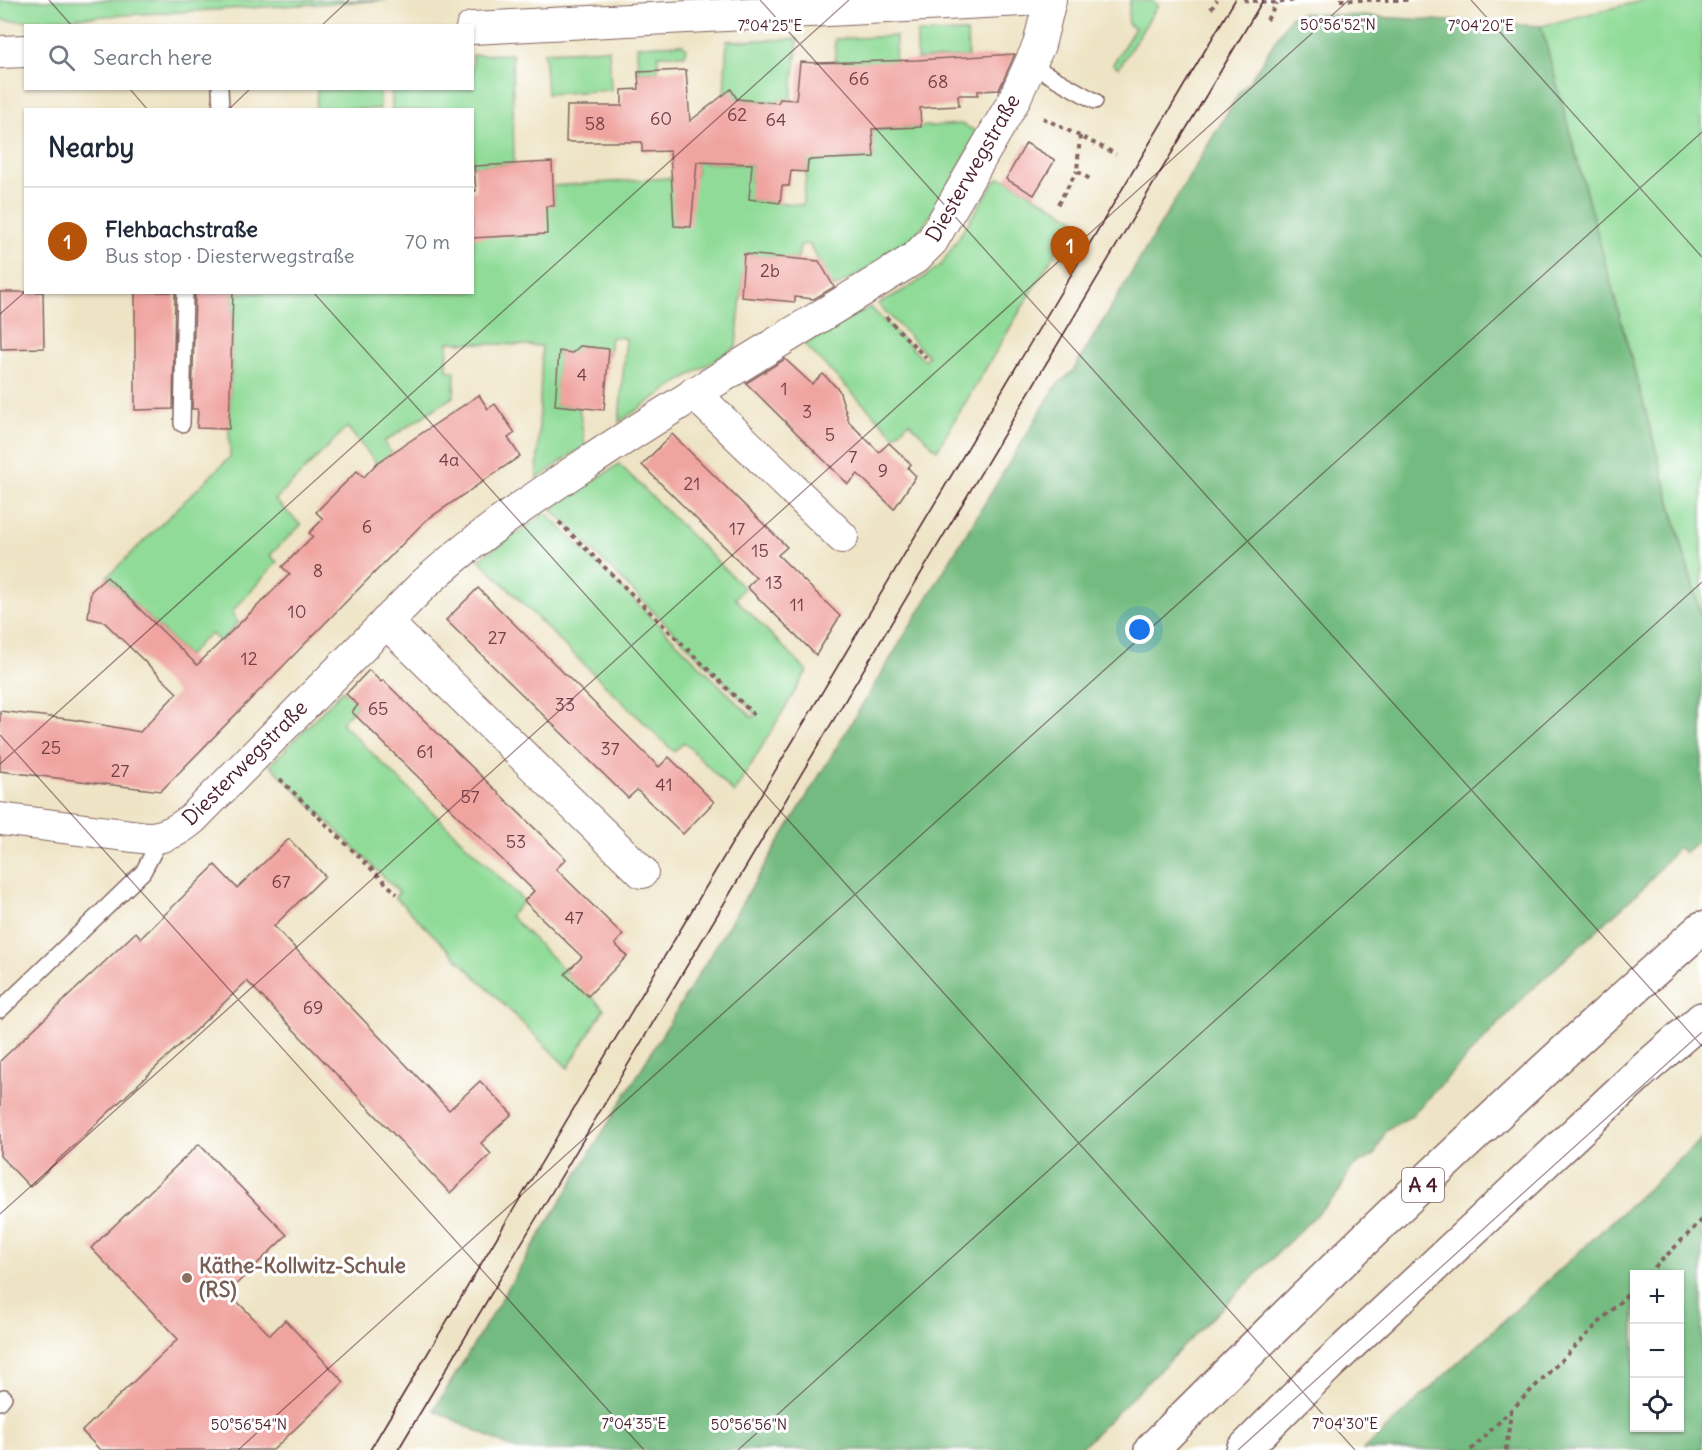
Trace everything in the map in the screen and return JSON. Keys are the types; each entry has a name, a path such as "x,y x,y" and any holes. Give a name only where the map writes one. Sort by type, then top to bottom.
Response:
{"highway":[{"name":"A 4","path":"1151,1450 1283,1317 1595,1022 1702,928"},
{"path":"1243,1450 1335,1358 1639,1074 1702,1019"}],"street":[{"path":"474,28 1023,0"},
{"name":"Diesterwegstraße","path":"0,819 148,838 177,830 192,819 386,622 458,553 535,498 694,393 915,258 932,241 1013,102 1039,45 1050,0"},
{"path":"0,52 24,51"},
{"path":"694,393 842,537"},
{"path":"386,622 642,872"}],"lane":[{"path":"1031,65 1095,101"},
{"path":"220,90 221,108"},
{"path":"182,424 185,294"},
{"path":"0,1010 143,872 162,836"}],"path":[{"path":"1211,9 1217,0"},
{"path":"1244,0 1277,3 1296,0"},
{"path":"1340,0 1411,0"},
{"path":"1267,20 1277,3"},
{"path":"1013,102 1116,154"},
{"path":"1058,204 1077,171 1080,136"},
{"path":"1077,171 1093,181"},
{"path":"861,291 926,358"},
{"path":"535,498 755,716"},
{"path":"255,755 397,894"},
{"path":"1653,1270 1702,1220"},
{"path":"1471,1450 1630,1293"},
{"path":"1506,1450 1511,1412"}],"green space":[{"path":"0,0 387,0 20,21 0,20"},
{"path":"1130,0 1152,1 1158,5 1119,68 1113,64 1135,28 1128,24"},
{"path":"1644,0 1702,0 1702,618 1541,26"},
{"path":"1304,13 1541,26 1702,621 1702,838 1684,853 1678,847 1643,888 1528,993 1410,1117 1386,1130 1375,1154 1351,1168 1339,1192 1079,1450 516,1450 434,1410 1056,386 1073,371 1239,93 1251,79 1291,16"},
{"path":"967,32 968,57 917,59 917,33"},
{"path":"896,36 895,62 835,63 835,39"},
{"path":"798,39 791,100 780,99 778,103 737,99 724,94 727,41"},
{"path":"682,44 686,48 685,55 658,55 658,71 638,72 637,46"},
{"path":"609,49 611,90 547,94 544,52"},
{"path":"512,54 514,164 474,166 474,108 392,108 392,90 474,90 474,55"},
{"path":"317,90 380,90 380,108 316,108"},
{"path":"814,96 839,159 874,157 872,130 961,124 978,132 946,190 918,232 892,254 834,288 809,244 800,245 798,259 745,254 736,347 619,422 626,338 611,337 609,355 593,354 589,347 580,346 576,353 559,352 556,405 579,407 585,445 537,479 542,346 448,342 447,371 455,371 454,396 384,442 392,454 377,464 347,427 275,500 301,525 270,555 277,562 232,612 238,623 220,642 212,634 203,639 188,656 107,577 230,457 233,294 474,294 474,238 546,206 554,205 553,186 696,176 697,162 752,165 750,199 803,205"},
{"path":"999,178 1006,179 1075,219 937,450 909,422 895,436 804,344 870,307 924,360 928,356 878,304 913,285 941,265"},
{"path":"619,464 744,588 735,598 807,671 734,793 684,742 674,752 479,559 546,513 753,718 756,714 551,509"},
{"path":"343,690 358,705 341,723 524,901 510,916 604,1009 568,1068 395,897 399,892 270,765"},
{"path":"1702,1139 1702,1450 1363,1450"}],"building":[{"path":"1015,54 999,90 978,91 978,95 958,95 959,106 920,108 921,127 872,129 874,157 808,160 807,172 791,171 789,186 782,186 780,203 749,199 752,164 697,162 691,227 674,226 670,151 642,152 642,142 566,142 567,106 622,106 622,90 639,89 638,72 686,70 690,121 731,89 737,99 778,103 780,99 796,100 800,62 917,60"},
{"path":"1026,143 1055,160 1034,195 1006,179"},
{"path":"552,162 554,206 546,206 547,234 474,238 474,191 476,191 474,166"},
{"path":"744,254 819,261 834,287 814,299 795,297 795,302 741,297"},
{"path":"0,292 43,294 44,348 1,349"},
{"path":"135,294 175,294 173,409 135,410"},
{"path":"195,294 233,294 229,429 197,428 198,409 192,409"},
{"path":"580,346 609,349 604,410 555,405 559,351 572,353"},
{"path":"785,359 812,384 823,374 839,390 849,422 879,452 889,443 911,464 908,468 916,476 894,509 858,474 848,484 746,383"},
{"path":"479,395 488,409 495,404 515,433 508,438 520,456 425,521 161,791 0,771 0,711 76,720 140,732 177,693 104,622 88,618 91,591 107,577 197,665 290,574 282,567 313,536 309,533 323,519 316,512 357,471 364,477 377,463"},
{"path":"672,434 787,547 778,555 840,616 816,655 747,587 756,578 642,465"},
{"path":"478,588 659,767 669,757 714,802 683,834 637,790 628,798 446,620"},
{"path":"369,670 381,682 383,680 566,859 556,869 623,935 615,944 627,956 588,996 565,974 582,957 524,901 534,891 352,712 358,705 346,694"},
{"path":"289,839 325,876 274,926 449,1110 480,1081 512,1114 481,1143 491,1154 450,1193 247,981 30,1187 0,1156 0,1061 136,932 141,938 215,865 237,888"},
{"path":"199,1144 287,1235 228,1292 270,1335 285,1320 344,1382 273,1450 100,1450 82,1431 178,1339 91,1248"}],"tram line":[{"path":"370,1450 1235,0"},
{"path":"398,1450 1263,0"}],"place":[{"name":"Flehbachstraße","path":"1070,276"},
{"name":"Käthe-Kollwitz-Schule (RS)","path":"187,1278"}]}
